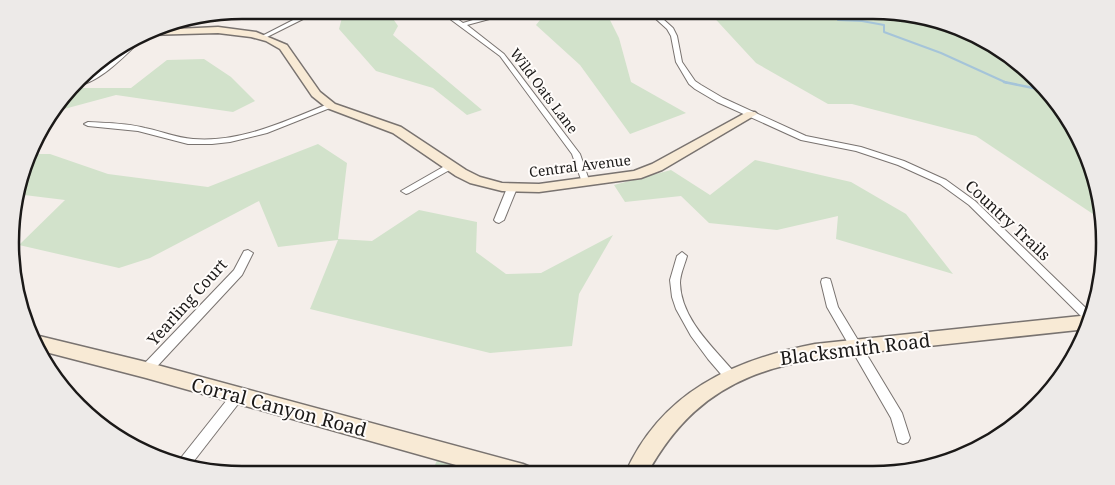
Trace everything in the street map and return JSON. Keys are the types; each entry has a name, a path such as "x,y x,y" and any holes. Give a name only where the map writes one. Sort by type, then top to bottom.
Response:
{"street":[{"path":"263,37 299,19"},
{"name":"Wild Oats Lane","path":"454,19 488,43 503,57 576,154 586,183"},
{"path":"461,24 481,19"},
{"name":"Country Trails","path":"660,19 670,28 674,36 679,62 692,82 720,100 808,139 858,149 901,163 943,182 972,203 1084,314"},
{"name":"Central Avenue","path":"167,33 222,31 263,37 284,47 316,94 330,106 397,130 450,166 475,180 512,188 539,188 586,183 629,176 650,170 750,114"},
{"path":"90,78 114,64 127,51"},
{"path":"88,124 146,130 185,141 224,141 264,133 330,106"},
{"path":"406,191 450,166"},
{"path":"499,220 512,188"},
{"name":"Yearling Court","path":"146,370 238,272 248,253"},
{"path":"682,256 675,282 681,308 694,333 730,376"},
{"path":"826,282 833,307 897,417 903,438"},
{"name":"Blacksmith Road","path":"641,466 662,429 686,405 730,376 757,364 783,356 856,346 1081,322"},
{"name":"Corral Canyon Road","path":"46,349 146,370 494,466"},
{"path":"187,459 238,395"}],"green space":[{"path":"342,19 393,19 398,26 393,35 482,110 467,115 433,88 376,71 339,29"},
{"path":"541,19 610,19 619,38 631,82 686,113 630,134 580,65 536,25"},
{"path":"715,19 887,19 930,26 958,36 997,56 1009,65 1031,84 1050,106 1059,118 1079,157 1089,185 1094,215 976,136 852,104 828,104 756,63"},
{"path":"204,59 231,77 255,101 233,112 116,95 62,109 80,88 131,88 167,60"},
{"path":"318,144 347,163 338,239 372,241 419,210 477,222 476,252 506,274 541,273 613,235 579,294 572,346 490,353 310,309 338,240 278,247 259,201 150,258 119,268 19,245 65,200 24,195 37,154 50,154 108,174 208,187"},
{"path":"755,160 851,182 906,214 953,274 836,239 838,216 777,230 709,223 681,196 625,202 614,185 671,170 710,195"},
{"path":"441,451 494,466 434,466"}],"waterway":[{"path":"838,19 884,25 884,32 941,53 1005,82"},
{"path":"1005,82 1035,88"}]}
